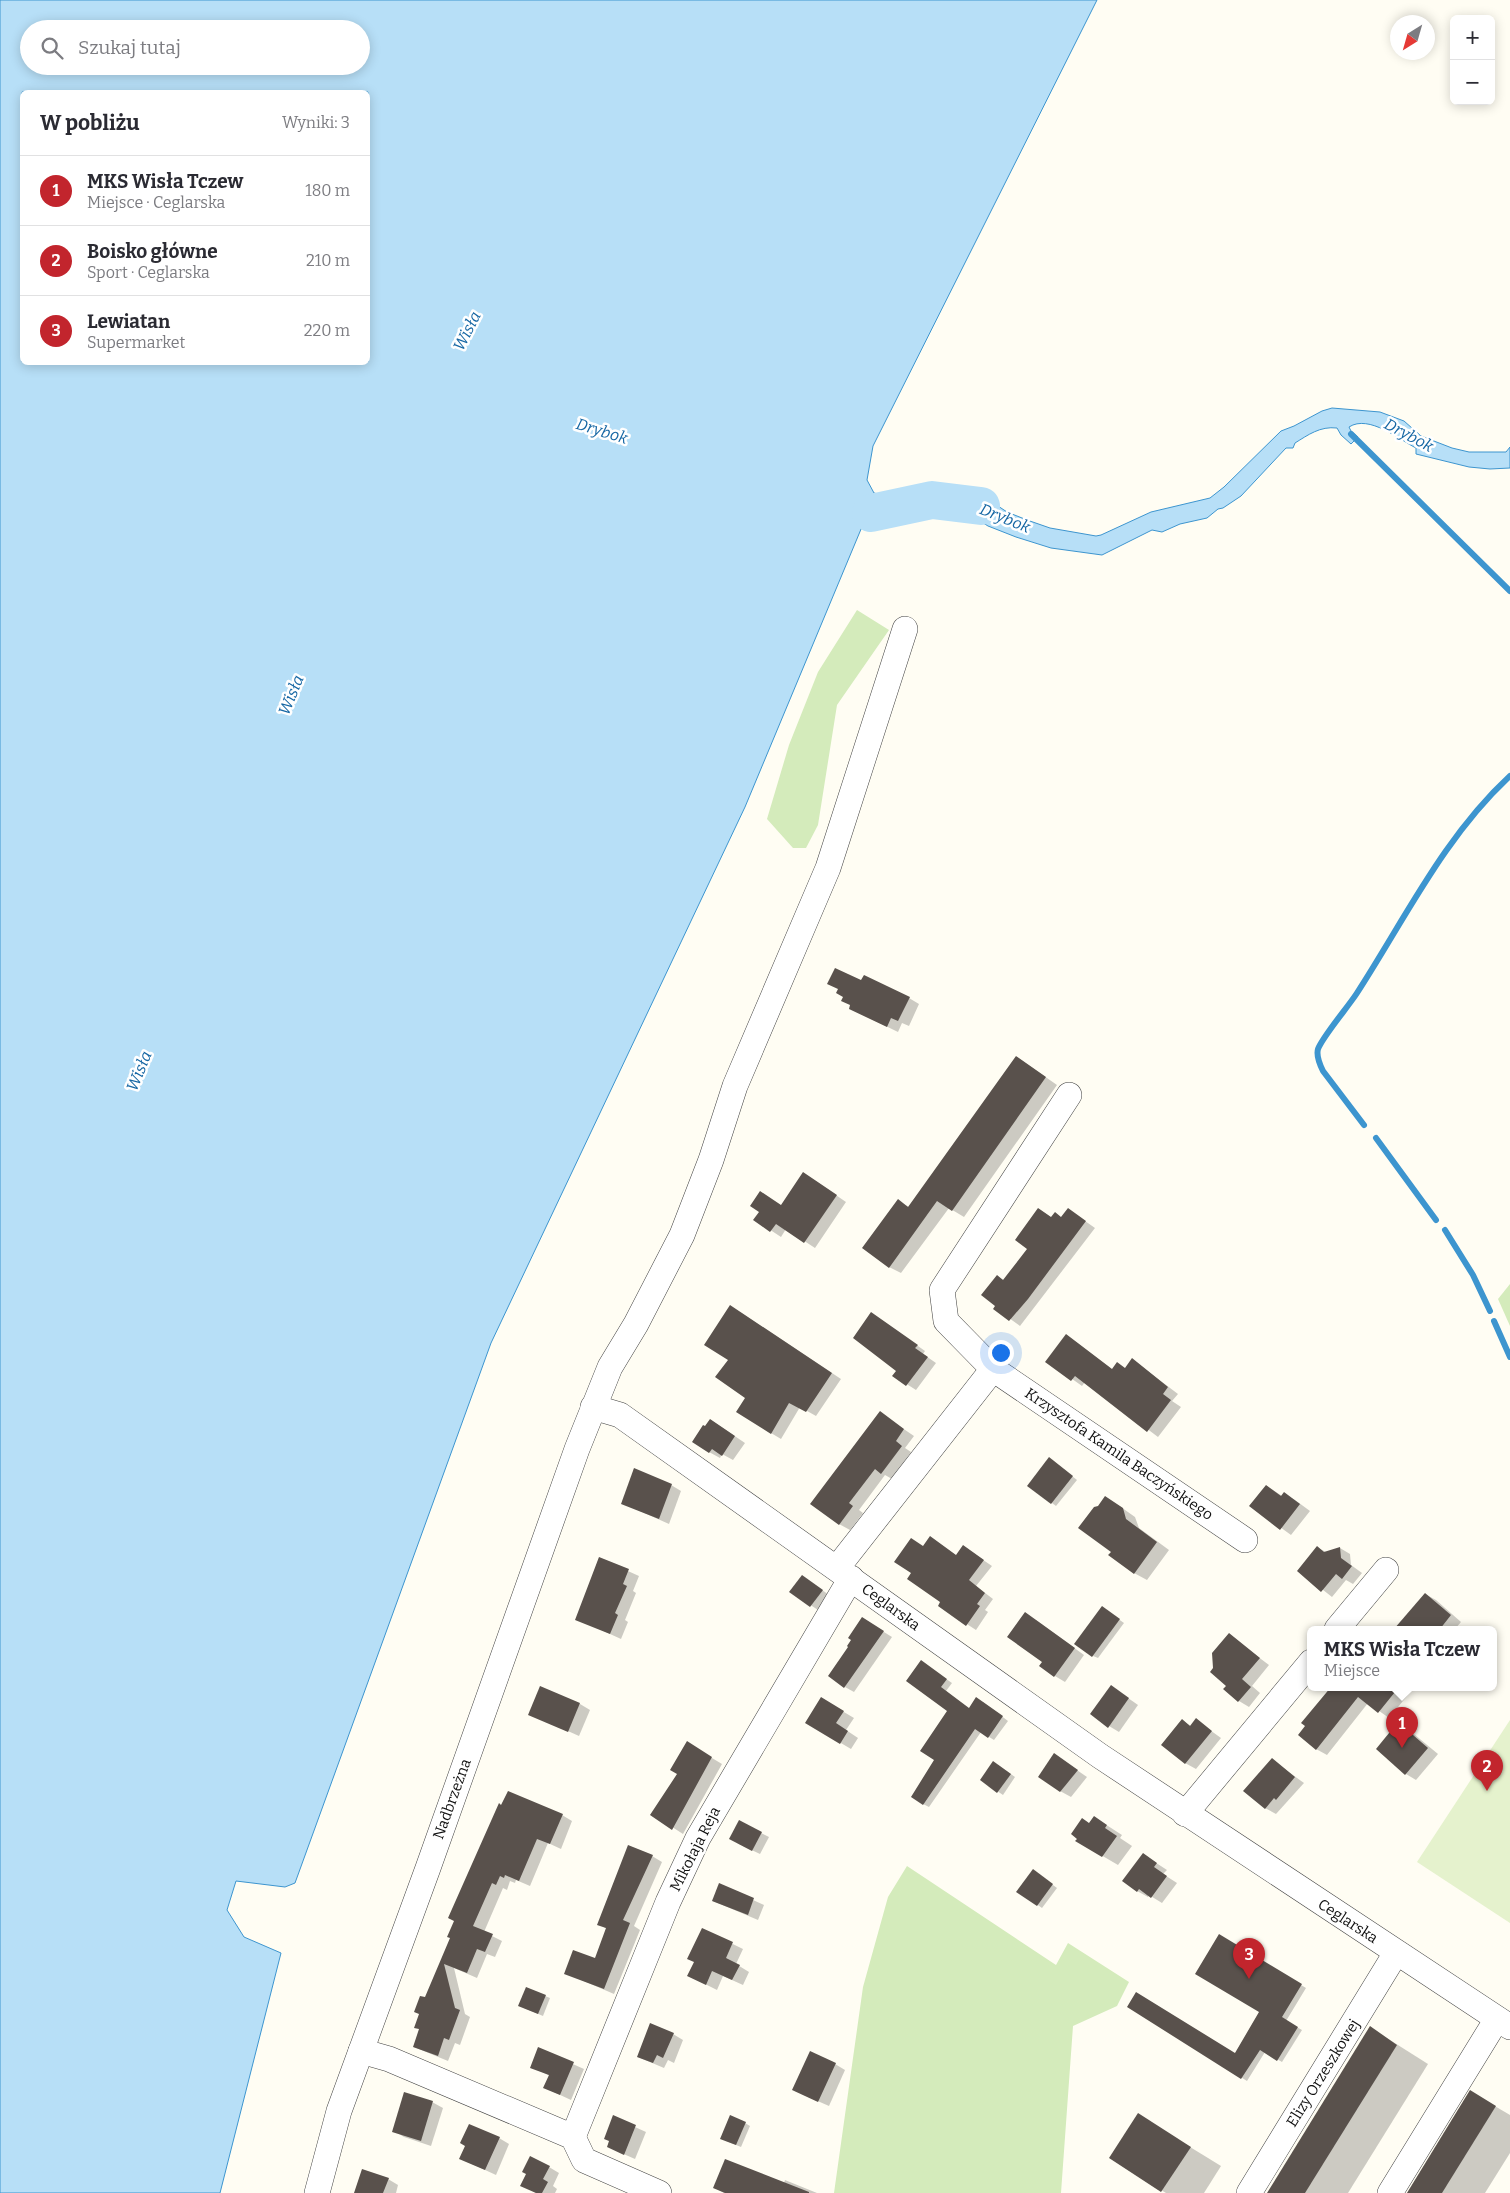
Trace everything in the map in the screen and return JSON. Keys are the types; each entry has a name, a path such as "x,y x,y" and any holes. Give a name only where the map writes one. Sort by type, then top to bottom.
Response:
{"street":[{"name":"Nadbrzeżna","path":"317,2193 339,2111 593,1407 610,1367 636,1324 682,1234 711,1160 734,1086 828,868 905,629"},
{"name":"Krzysztofa Kamila Baczyńskiego","path":"1068,1095 942,1290 946,1321 994,1368 1245,1540"},
{"path":"844,1573 994,1368"},
{"name":"Ceglarska","path":"593,1407 620,1415 1092,1750 1504,2023"},
{"path":"1339,1626 1386,1570"},
{"name":"Mikołaja Reja","path":"573,2138 668,1902 698,1838 844,1573"},
{"path":"1186,1814 1307,1667"},
{"name":"Elizy Orzeszkowej","path":"1249,2193 1396,1953"},
{"path":"1390,2193 1504,2023"},
{"path":"361,2051 389,2059 573,2138 584,2160 659,2193"}],"green space":[{"path":"857,610 889,630 837,705 818,825 806,848 793,848 767,819 789,745 818,672"},
{"path":"1510,1284 1510,1326 1498,1299"},
{"path":"1510,1720 1510,1923 1417,1862"},
{"path":"907,1866 1056,1965 1068,1943 1129,1982 1117,2006 1073,2026 1061,2193 834,2193 863,1987 888,1897"}],"water":[{"name":"Wisła","path":"0,0 1097,0 873,446 867,480 874,493 896,499 920,494 920,513 890,522 864,522 745,807 491,1343 295,1883 285,1887 236,1881 227,1910 244,1937 281,1953 220,2193 0,2193"},
{"path":"1332,408 1380,412 1404,421 1421,436 1452,448 1469,452 1506,452 1510,447 1510,468 1469,467 1416,454 1416,448 1384,430 1366,424 1357,424 1349,427 1358,437 1351,444 1341,435 1337,428 1325,428 1295,443 1293,448 1286,448 1241,496 1223,508 1218,509 1207,518 1180,524 1162,532 1152,530 1102,555 1051,548 988,526 967,513 931,513 932,492 983,496 1007,512 1050,528 1096,536 1101,535 1151,512 1210,498 1224,487 1281,431"}],"building":[{"path":"835,968 861,980 864,975 910,997 898,1021 891,1018 887,1027 849,1009 850,1005 841,1001 843,997 836,993 838,989 827,984"},
{"path":"1016,1056 1046,1077 952,1211 937,1201 889,1268 862,1248 898,1199 908,1207"},
{"path":"803,1172 837,1195 804,1243 776,1224 770,1232 753,1220 759,1212 750,1206 760,1191 781,1205"},
{"path":"1038,1208 1051,1217 1055,1212 1061,1217 1068,1208 1086,1221 1028,1299 1009,1321 993,1309 995,1306 981,1295 997,1275 1003,1280 1027,1249 1015,1240"},
{"path":"730,1305 832,1373 806,1412 789,1403 771,1434 736,1412 745,1398 715,1377 728,1360 704,1345"},
{"path":"871,1312 918,1345 915,1348 928,1357 906,1386 892,1376 896,1371 853,1338"},
{"path":"1066,1334 1112,1369 1117,1362 1125,1368 1132,1358 1168,1387 1163,1394 1171,1400 1147,1432 1075,1376 1071,1381 1045,1362"},
{"path":"880,1411 904,1429 896,1441 902,1446 881,1474 875,1469 849,1503 853,1506 839,1525 810,1504"},
{"path":"710,1419 735,1436 722,1456 712,1449 709,1453 692,1442 703,1425 705,1426"},
{"path":"1049,1457 1073,1476 1051,1504 1027,1486"},
{"path":"634,1468 672,1484 659,1519 621,1504"},
{"path":"1266,1485 1281,1496 1284,1492 1300,1504 1280,1530 1249,1506"},
{"path":"1105,1496 1123,1508 1126,1519 1157,1542 1134,1574 1108,1555 1111,1552 1078,1528"},
{"path":"930,1536 956,1555 963,1545 984,1560 969,1580 985,1593 977,1604 980,1606 966,1626 938,1606 940,1602 907,1579 911,1573 894,1562 911,1538 923,1546"},
{"path":"1317,1546 1324,1552 1340,1547 1341,1558 1352,1566 1342,1579 1336,1574 1321,1592 1297,1571"},
{"path":"599,1557 629,1569 623,1584 627,1586 615,1613 618,1615 610,1634 575,1620"},
{"path":"802,1575 823,1590 810,1607 789,1592"},
{"path":"1425,1593 1451,1615 1442,1626 1397,1626"},
{"path":"1102,1606 1120,1619 1092,1657 1074,1644"},
{"path":"1025,1612 1075,1648 1054,1677 1039,1666 1042,1662 1007,1637"},
{"path":"862,1617 884,1631 844,1688 828,1676 848,1647 851,1640 848,1638"},
{"path":"1229,1633 1260,1658 1242,1679 1251,1687 1238,1702 1223,1689 1226,1686 1210,1672 1213,1668 1212,1653"},
{"path":"921,1660 947,1679 941,1687 969,1708 976,1697 1003,1716 988,1738 975,1729 923,1805 911,1797 934,1760 920,1751 947,1711 906,1681"},
{"path":"1111,1685 1129,1698 1108,1728 1090,1714"},
{"path":"540,1686 580,1703 568,1732 528,1715"},
{"path":"1328,1691 1396,1691 1378,1713 1358,1697 1316,1750 1298,1735 1305,1726 1301,1723"},
{"path":"821,1697 844,1711 836,1723 848,1731 840,1744 805,1723"},
{"path":"1196,1718 1212,1731 1185,1764 1161,1745 1182,1719 1190,1726"},
{"path":"1398,1722 1428,1748 1405,1775 1376,1749"},
{"path":"687,1741 712,1757 672,1830 650,1815 677,1774 670,1770"},
{"path":"1054,1753 1078,1770 1060,1792 1038,1777"},
{"path":"1272,1758 1295,1777 1276,1800 1274,1798 1265,1809 1243,1791"},
{"path":"993,1761 1011,1774 997,1793 980,1780"},
{"path":"508,1791 563,1814 550,1844 537,1839 519,1881 505,1875 504,1878 500,1876 496,1885 492,1883 473,1926 493,1934 485,1952 477,1949 467,1973 444,1964 455,2008 460,2010 449,2040 444,2038 438,2056 413,2047 419,2029 414,2028 419,2014 414,2012 420,1996 425,1997 450,1938 447,1937 454,1921 448,1918 499,1803 501,1805"},
{"path":"1094,1816 1107,1825 1105,1828 1117,1836 1102,1857 1075,1841 1077,1839 1071,1834 1082,1818 1089,1823"},
{"path":"739,1820 762,1832 752,1851 729,1839"},
{"path":"628,1845 653,1855 623,1920 630,1923 604,1989 564,1974 573,1950 595,1958 606,1928 597,1925"},
{"path":"1143,1853 1157,1863 1154,1867 1167,1876 1151,1898 1139,1889 1137,1892 1122,1881"},
{"path":"1033,1869 1053,1884 1037,1906 1016,1892"},
{"path":"719,1883 754,1898 748,1915 712,1901"},
{"path":"702,1928 733,1942 726,1958 740,1965 732,1980 712,1971 706,1985 687,1976 694,1962 687,1959"},
{"path":"1219,1934 1302,1984 1282,2017 1298,2027 1277,2061 1260,2050 1241,2079 1127,2007 1136,1992 1235,2053 1259,2012 1195,1974"},
{"path":"526,1987 546,1995 538,2014 518,2006"},
{"path":"650,2023 674,2033 663,2058 657,2055 653,2063 637,2057"},
{"path":"1370,2026 1397,2045 1305,2193 1267,2193"},
{"path":"538,2047 574,2062 560,2095 543,2088 549,2075 530,2068"},
{"path":"810,2051 836,2063 818,2102 792,2090"},
{"path":"1470,2090 1496,2106 1442,2193 1407,2193"},
{"path":"404,2092 433,2101 421,2141 392,2132"},
{"path":"1138,2113 1191,2147 1161,2192 1109,2158"},
{"path":"613,2115 636,2125 624,2155 607,2147 609,2141 604,2139"},
{"path":"730,2115 746,2122 736,2145 720,2139"},
{"path":"469,2124 500,2137 485,2170 459,2159 465,2146 460,2143"},
{"path":"530,2156 550,2166 543,2179 548,2182 542,2193 536,2193 520,2186 526,2174 522,2172"},
{"path":"725,2159 809,2193 725,2193 713,2188"},
{"path":"362,2169 389,2178 383,2193 354,2193"}],"waterway":[{"path":"1351,434 1510,591"},
{"name":"Drybok","path":"871,513 932,500 981,506"},
{"path":"1364,1125 1323,1071 1318,1057 1318,1049 1357,993 1445,852 1486,800 1510,776"},
{"path":"1376,1138 1436,1220"},
{"path":"1445,1230 1473,1275 1490,1311"},
{"path":"1494,1321 1510,1357"}],"place":[{"name":"MKS Wisła Tczew","path":"1402,1748"},
{"name":"Boisko główne","path":"1487,1791"},
{"name":"Lewiatan","path":"1249,1979"}]}
